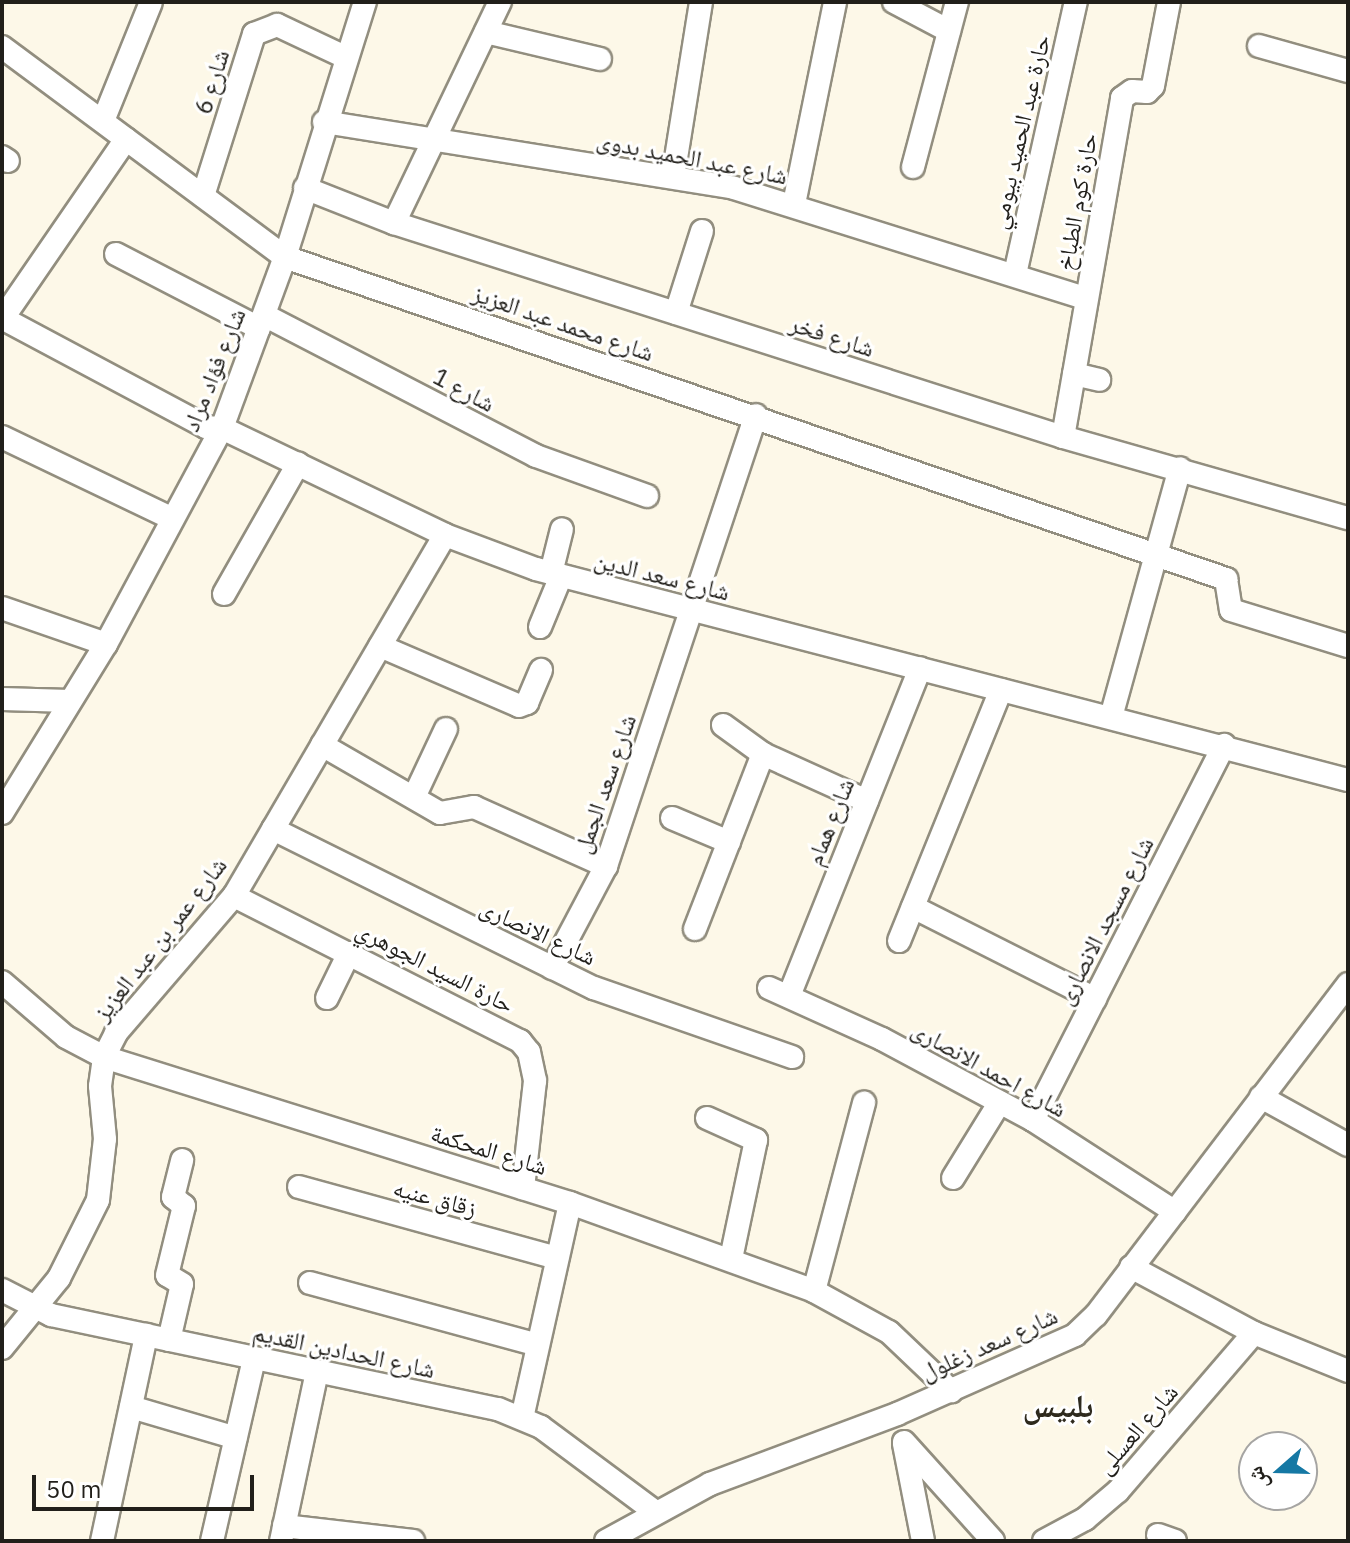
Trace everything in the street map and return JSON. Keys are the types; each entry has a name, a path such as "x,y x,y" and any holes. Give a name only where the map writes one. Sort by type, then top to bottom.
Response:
{"street":[{"path":"103,121 151,2"},
{"name":"شارع فؤاد مراد","path":"2,813 106,644 222,428 285,257 324,122 365,2"},
{"path":"394,223 500,2"},
{"path":"673,177 701,2"},
{"path":"794,204 835,2"},
{"path":"894,2 949,31"},
{"path":"913,167 957,2"},
{"name":"حارة عبد الحميد بيومي","path":"1015,274 1076,2"},
{"name":"حارة كوم الطباخ","path":"1063,437 1122,98 1132,91 1147,92 1153,86 1169,2"},
{"name":"شارع 6","path":"203,196 254,34 277,25 345,57"},
{"path":"486,32 600,59"},
{"path":"1259,46 1348,71"},
{"name":"شارع محمد عبد العزيز","path":"2,47 285,257 756,415 1155,558 1226,579 1231,610 1348,646"},
{"name":"شارع عبد الحميد بدوى","path":"324,122 433,142 673,177 794,204 1086,298"},
{"path":"2,318 126,139"},
{"name":"شارع فخر","path":"305,188 394,223 1063,437 1348,518"},
{"path":"676,313 702,231"},
{"name":"شارع 1","path":"116,254 261,321 536,456 647,496"},
{"name":"شارع سعد الدين","path":"2,318 206,427 222,428 445,535 556,575 1224,745 1348,780"},
{"path":"1074,374 1099,380"},
{"name":"شارع سعد الجمل","path":"552,968 606,866 756,415"},
{"path":"2,437 171,518"},
{"path":"224,594 298,464"},
{"path":"1111,717 1180,468"},
{"path":"540,627 556,575 562,529"},
{"name":"شارع عمر بن عبد العزيز","path":"2,1348 67,1265 98,1200 105,1151 100,1086 104,1057 136,1007 234,896 445,535"},
{"path":"2,608 106,644"},
{"path":"380,646 519,706 527,703 541,670"},
{"name":"شارع همام","path":"779,992 867,801 920,668"},
{"path":"899,941 1001,690"},
{"path":"2,699 70,701"},
{"path":"723,725 763,754 867,801"},
{"path":"414,797 446,729"},
{"path":"322,745 440,813 474,807 606,866"},
{"name":"شارع مسجد الانصارى","path":"1033,1120 1224,745"},
{"path":"695,929 763,754"},
{"path":"672,818 729,842"},
{"name":"شارع الانصارى","path":"273,829 552,968 661,1013 792,1057"},
{"name":"حارة السيد الجوهري","path":"234,896 508,1032 529,1052 535,1081 523,1188"},
{"path":"913,907 1095,999"},
{"path":"327,998 349,953"},
{"name":"شارع المحكمة","path":"2,982 66,1037 104,1057 570,1203 814,1291 889,1332 951,1391"},
{"name":"شارع سعد زغلول","path":"606,1541 654,1511 897,1414 1075,1335 1175,1212 1348,984"},
{"name":"شارع احمد الانصارى","path":"779,992 1033,1120 1175,1212"},
{"path":"1261,1097 1348,1145"},
{"path":"953,1178 1000,1102"},
{"path":"814,1291 864,1103"},
{"path":"707,1118 756,1140 731,1259"},
{"path":"169,1340 182,1284 167,1275 184,1205 173,1197 182,1160"},
{"name":"زقاق عنيه","path":"299,1187 557,1258"},
{"path":"522,1418 570,1203"},
{"path":"1131,1267 1254,1333 1348,1371"},
{"path":"310,1283 538,1345"},
{"name":"شارع الحدادين القديم","path":"2,1290 34,1309 522,1418 654,1511"},
{"name":"شارع العسلى","path":"1044,1541 1085,1519 1118,1491 1254,1333"},
{"path":"102,1541 146,1335"},
{"path":"212,1541 254,1359"},
{"path":"317,1372 282,1534 413,1541"},
{"path":"131,1407 236,1438"},
{"path":"897,1414 923,1541"},
{"path":"904,1442 993,1541"}],"district":[{"name":"بلبيس","path":"1058,1405"}]}
